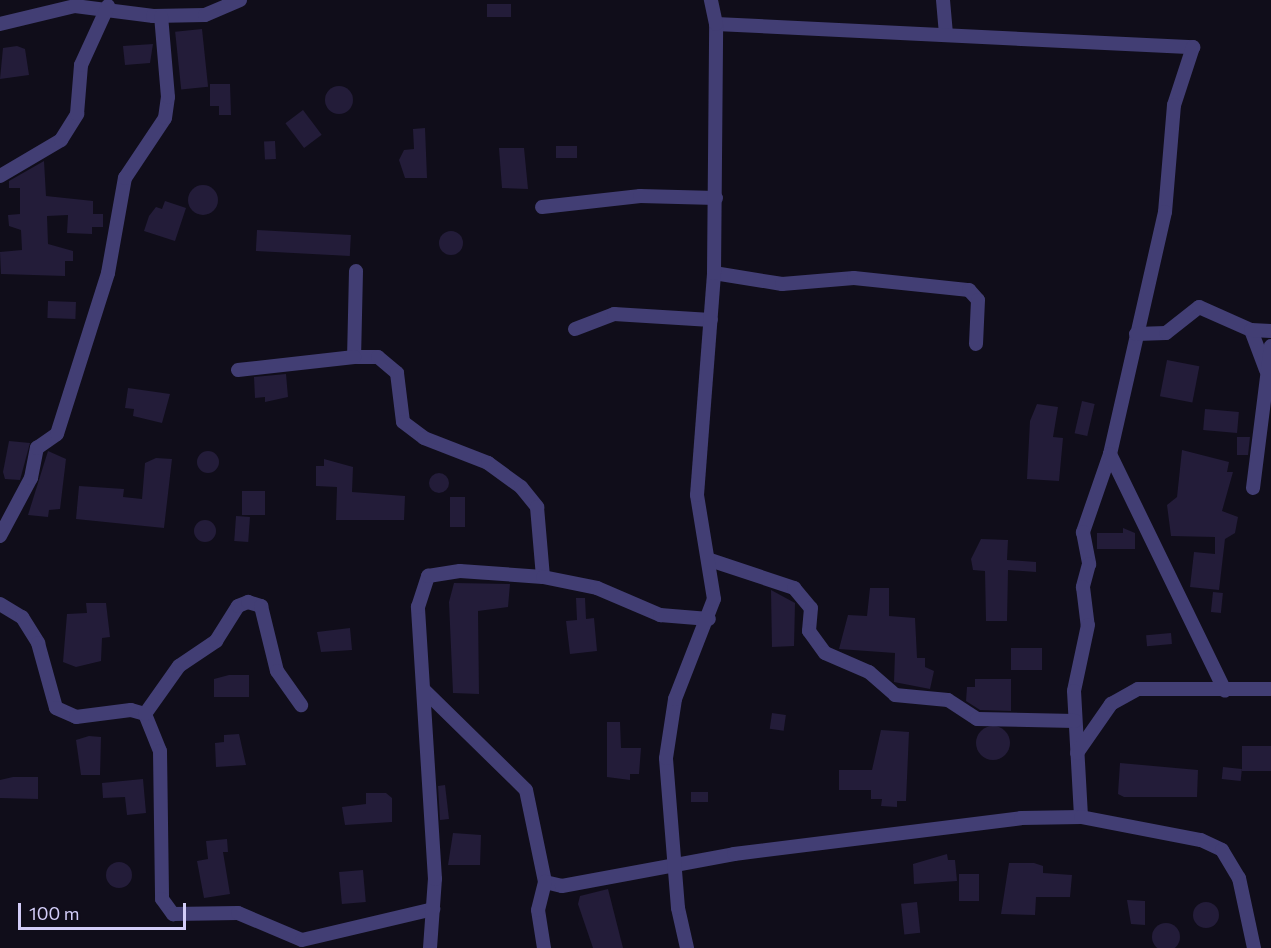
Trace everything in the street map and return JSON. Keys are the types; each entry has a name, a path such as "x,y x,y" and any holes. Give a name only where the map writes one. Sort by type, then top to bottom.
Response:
{"street":[{"path":"0,24 75,6 108,6 161,16 205,15 240,0"},
{"path":"687,948 675,868 666,758 675,699 691,651 709,619 714,598 710,560 697,495 714,273 716,24 711,0"},
{"path":"943,0 946,35"},
{"path":"0,176 61,140 77,114 81,65 108,6"},
{"path":"0,536 31,478 38,448 57,434 108,273 125,178 165,118 168,97 161,16"},
{"path":"716,24 1192,47 1174,105 1165,212 1110,454 1083,532 1089,564 1083,587 1088,625 1078,657 1075,721 1081,817"},
{"path":"542,207 640,196 716,198"},
{"path":"354,357 356,271"},
{"path":"714,273 782,284 854,278 969,291 978,300 976,344"},
{"path":"1136,334 1167,333 1186,312 1199,307 1251,330 1271,331"},
{"path":"575,329 614,314 711,320"},
{"path":"1251,330 1268,373"},
{"path":"1253,488 1271,346"},
{"path":"238,370 354,357 378,357 397,373 403,422 424,438 488,462 521,487 537,507 543,577"},
{"path":"1110,454 1225,691"},
{"path":"710,560 794,588 812,608 809,631 825,653 869,672 895,695 948,700 977,719 1075,721"},
{"path":"430,948 434,909 425,692 418,608 428,576 460,571 543,577 597,588 660,615 709,619"},
{"path":"145,714 179,666 216,640 238,606 248,602 264,614 277,671 301,705"},
{"path":"0,604 22,617 38,643 56,708 76,717 131,710 145,714"},
{"path":"1077,753 1124,694 1155,688 1225,691 1271,689"},
{"path":"425,692 526,790 545,882 538,910 544,948"},
{"path":"145,714 159,751 162,899 173,914 238,913 297,944 434,909"},
{"path":"545,882 562,886 675,868 734,854 1021,818 1081,817 1201,840 1222,850 1239,878 1254,948"}],"building":[{"path":"487,4 511,4 511,17 487,17"},
{"path":"202,29 208,87 181,90 175,32"},
{"path":"153,44 150,63 125,65 123,46"},
{"path":"17,46 25,49 29,75 0,79 3,48"},
{"path":"210,84 230,84 231,115 219,115 219,106 210,106"},
{"path":"339,86 349,90 353,100 349,110 339,114 329,110 325,100 329,90"},
{"path":"303,110 322,135 304,148 285,123"},
{"path":"425,128 427,178 405,178 399,160 404,150 414,149 413,129"},
{"path":"275,141 276,159 265,160 264,142"},
{"path":"556,146 577,146 577,158 556,158"},
{"path":"499,148 524,148 528,189 502,188"},
{"path":"44,161 46,196 93,201 93,214 103,214 103,227 92,227 92,234 67,233 68,215 47,216 48,244 73,251 73,261 65,261 65,276 1,274 0,252 22,250 21,230 9,226 8,215 20,214 20,188 9,188 9,181"},
{"path":"203,185 214,189 218,200 214,211 203,215 192,211 188,200 192,189"},
{"path":"165,201 186,208 175,241 144,231 149,216 156,207 162,209"},
{"path":"257,230 351,235 350,256 256,251"},
{"path":"451,231 460,234 463,243 460,252 451,255 442,252 439,243 442,234"},
{"path":"48,301 76,302 75,319 47,318"},
{"path":"1167,360 1199,366 1192,403 1160,396"},
{"path":"286,374 288,397 265,402 265,397 255,398 254,377"},
{"path":"128,388 170,394 162,423 133,416 134,409 125,408"},
{"path":"1082,401 1095,404 1087,436 1075,433"},
{"path":"1037,404 1058,407 1053,437 1063,438 1059,481 1027,479 1030,421"},
{"path":"1205,409 1239,412 1237,433 1203,430"},
{"path":"1237,437 1250,437 1248,455 1237,455"},
{"path":"9,441 30,443 20,480 5,479 3,472"},
{"path":"1182,450 1229,462 1227,472 1233,472 1222,511 1238,517 1235,533 1225,539 1219,590 1190,587 1194,552 1215,554 1215,537 1171,536 1167,505 1177,497"},
{"path":"48,451 66,459 60,509 49,510 48,517 28,515"},
{"path":"208,451 216,454 219,462 216,470 208,473 200,470 197,462 200,454"},
{"path":"156,458 172,459 164,528 76,519 79,486 124,489 123,497 142,499 145,463"},
{"path":"324,459 353,467 352,492 405,496 404,520 336,520 337,487 316,486 316,466 324,466"},
{"path":"435,473 443,473 449,479 449,487 443,493 435,493 429,487 429,479"},
{"path":"242,491 265,491 265,515 242,515"},
{"path":"450,497 465,497 465,527 450,527"},
{"path":"236,516 250,517 248,542 234,541"},
{"path":"201,520 209,520 216,527 216,535 209,542 201,542 194,535 194,527"},
{"path":"1123,528 1135,533 1135,549 1097,549 1097,533 1123,533"},
{"path":"981,539 1008,540 1007,560 1036,562 1036,572 1008,570 1007,621 986,621 985,571 973,570 971,559"},
{"path":"454,583 510,584 508,607 478,611 479,694 453,693 449,602"},
{"path":"870,588 889,588 889,616 915,618 917,658 925,658 925,667 934,671 930,689 894,682 895,653 839,649 848,615 867,616"},
{"path":"771,590 795,603 794,646 772,647"},
{"path":"1213,592 1223,593 1221,613 1211,612"},
{"path":"576,598 585,598 586,619 594,618 597,651 570,654 566,621 577,620"},
{"path":"86,603 106,603 110,637 102,638 101,661 76,667 63,662 67,614 87,613"},
{"path":"350,628 352,650 321,652 317,632"},
{"path":"1171,633 1172,644 1147,646 1146,635"},
{"path":"1011,648 1042,648 1042,670 1011,670"},
{"path":"229,675 249,675 249,697 214,697 214,679"},
{"path":"975,679 1011,679 1011,711 980,710 966,701 967,687 975,687"},
{"path":"772,713 786,715 784,731 770,729"},
{"path":"607,722 620,722 621,748 641,748 639,774 630,774 630,780 607,777"},
{"path":"993,726 1005,731 1010,743 1005,755 993,760 981,755 976,743 981,731"},
{"path":"881,730 909,732 906,801 897,801 897,807 881,806 882,799 871,799 871,790 839,790 839,770 872,770"},
{"path":"239,734 246,765 216,767 215,743 224,742 224,735"},
{"path":"89,736 101,737 100,775 81,775 76,740"},
{"path":"1242,746 1271,746 1271,771 1242,771"},
{"path":"1120,763 1198,770 1197,797 1124,797 1118,794"},
{"path":"1223,767 1242,769 1241,781 1222,779"},
{"path":"13,777 38,777 38,799 0,798 0,780"},
{"path":"143,779 146,813 127,815 125,797 103,798 102,783"},
{"path":"445,785 449,819 440,820 438,786"},
{"path":"691,792 708,792 708,802 691,802"},
{"path":"366,793 386,793 392,798 392,822 345,825 342,807 366,804"},
{"path":"453,833 481,835 480,865 448,865"},
{"path":"227,839 228,852 223,852 230,894 204,898 197,861 208,859 206,841"},
{"path":"947,854 948,860 955,860 957,881 914,884 913,864"},
{"path":"119,862 129,865 132,875 129,885 119,888 109,885 106,875 109,865"},
{"path":"1009,863 1034,863 1043,866 1043,873 1072,875 1070,897 1036,897 1035,915 1001,914"},
{"path":"363,870 366,902 342,904 339,872"},
{"path":"959,874 979,874 979,901 959,901"},
{"path":"608,889 623,948 593,948 578,904 580,896"},
{"path":"1127,900 1145,901 1145,925 1131,924"},
{"path":"917,902 920,933 904,935 901,904"},
{"path":"1206,902 1215,906 1219,915 1215,924 1206,928 1197,924 1193,915 1197,906"},
{"path":"1166,923 1176,927 1180,937 1176,947 1166,951 1156,947 1152,937 1156,927"}]}
